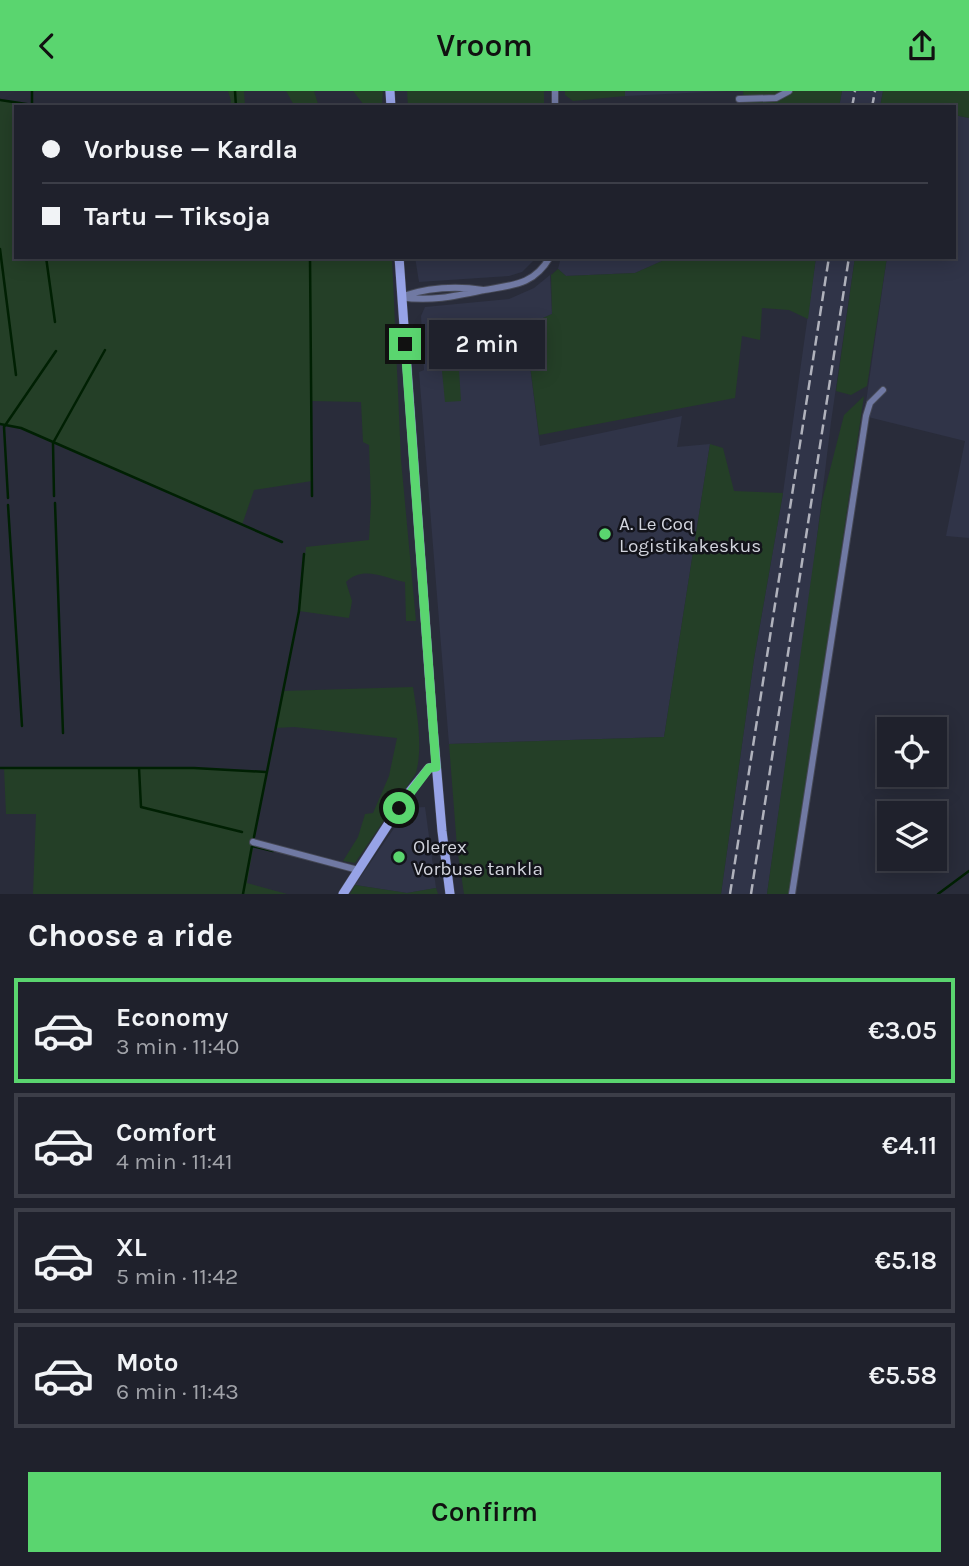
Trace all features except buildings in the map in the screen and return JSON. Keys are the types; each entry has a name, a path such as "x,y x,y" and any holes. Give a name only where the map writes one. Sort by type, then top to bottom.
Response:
{"main road":[{"path":"399,259 436,767 450,894"},
{"path":"343,894 415,785 429,768 436,767"}],"street":[{"path":"739,99 776,98 789,91"},
{"path":"401,297 419,291 511,287 541,271 550,259"},
{"path":"792,894 866,416 870,403 883,390"},
{"path":"253,842 358,870"}],"shaded area":[{"path":"625,91 728,91 625,96"},
{"path":"842,91 883,91 880,105 839,105"},
{"path":"956,115 969,118 969,538 946,536 965,441 864,416 887,259 956,259"},
{"path":"415,259 535,259 522,272 509,276 419,282"},
{"path":"560,259 666,259 635,273 566,276 558,269"},
{"path":"816,259 855,259 767,894 721,894 754,659 783,493"},
{"path":"550,275 552,314 525,326 540,446 682,416 677,447 710,444 664,737 449,744 419,372 424,370 421,316 425,307 509,299 534,288"},
{"path":"425,807 436,888 407,893 355,885 408,808"}],"green space":[{"path":"228,91 244,91 245,105 230,105"},
{"path":"286,91 314,91 318,105 294,105"},
{"path":"353,91 383,91 382,105 364,105"},
{"path":"407,91 544,91 544,105 408,105"},
{"path":"565,91 625,91 625,96 573,101 565,95"},
{"path":"743,91 842,91 839,105 745,105"},
{"path":"883,91 969,91 969,118 956,115 956,105 880,105"},
{"path":"0,100 33,105 14,105 14,259 392,259 401,460 416,621 406,621 405,582 367,573 359,574 346,582 352,601 349,618 299,611 306,547 369,540 369,445 363,442 361,402 311,401 312,481 254,490 242,525 21,428 0,424"},
{"path":"666,259 816,259 808,319 789,310 762,308 760,340 742,336 735,398 539,435 525,326 552,314 551,275 558,269 566,276 635,273"},
{"path":"855,259 887,259 867,386 851,395 836,391"},
{"path":"459,370 461,401 445,402 442,371"},
{"path":"864,396 790,894 767,894 822,501 844,415"},
{"path":"710,444 723,448 734,491 783,493 754,659 721,894 464,894 457,847 449,744 664,737"},
{"path":"413,687 419,741 416,773 355,863 343,861 358,837 365,814 373,813 389,776 397,738 294,727 275,728 282,691"},
{"path":"4,768 194,768 266,772 247,883 287,894 33,894 36,814 6,814"},
{"path":"355,885 407,893 436,888 438,894 350,894"}],"waterway":[{"path":"32,91 32,105"},
{"path":"235,91 236,105"},
{"path":"0,100 33,105"},
{"path":"0,249 16,375"},
{"path":"46,259 55,322"},
{"path":"310,259 312,496"},
{"path":"54,496 53,443 105,350"},
{"path":"8,498 4,427 56,351"},
{"path":"0,424 21,428 282,542"},
{"path":"55,503 63,733"},
{"path":"8,505 22,726"},
{"path":"254,837 299,611 304,554"},
{"path":"0,768 194,768 266,772"},
{"path":"139,768 141,807 242,832"},
{"path":"243,894 252,846 273,851"},
{"path":"938,894 969,871"}],"railway":[{"path":"852,105 855,91"},
{"path":"872,105 875,91"},
{"path":"730,894 829,259"},
{"path":"751,894 849,259"}],"place":[{"name":"A. Le Coq Logistikakeskus","path":"605,534"},
{"name":"Olerex Vorbuse tankla","path":"399,857"}],"route":[{"path":"399,808 429,768 436,767 405,344"}]}
